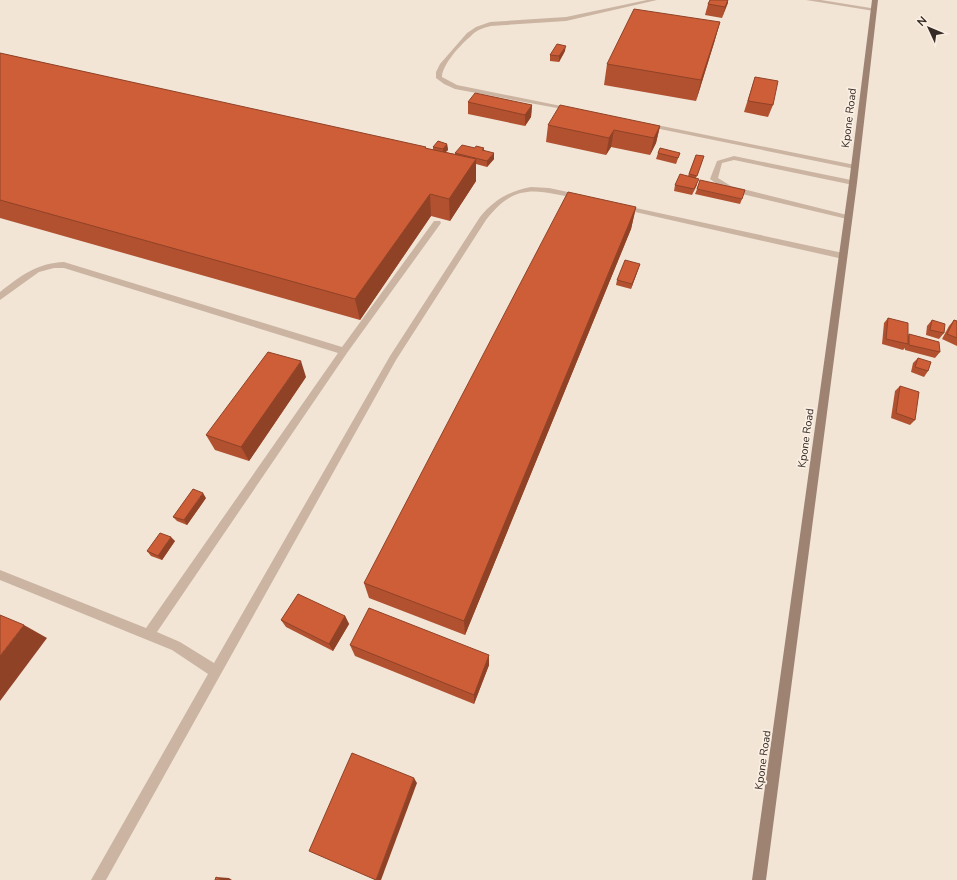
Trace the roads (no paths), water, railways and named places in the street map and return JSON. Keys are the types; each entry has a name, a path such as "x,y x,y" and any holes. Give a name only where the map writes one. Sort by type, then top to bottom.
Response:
{"main road":[{"name":"Kpone Road","path":"759,880 847,218 853,183 875,5"}],"lane":[{"path":"580,112 455,87 439,78 439,72 442,65 469,34 478,28 501,23 566,19 654,0"},
{"path":"809,0 875,5"},
{"path":"643,124 855,167"},
{"path":"847,218 728,188 714,180 719,162 734,158 853,183"},
{"path":"98,880 393,358 493,205 506,196 540,189 587,199"},
{"path":"610,204 843,256"},
{"path":"149,634 344,351 437,224"},
{"path":"0,297 37,269 51,264 64,265 344,351"},
{"path":"0,575 176,646 215,671"}]}
